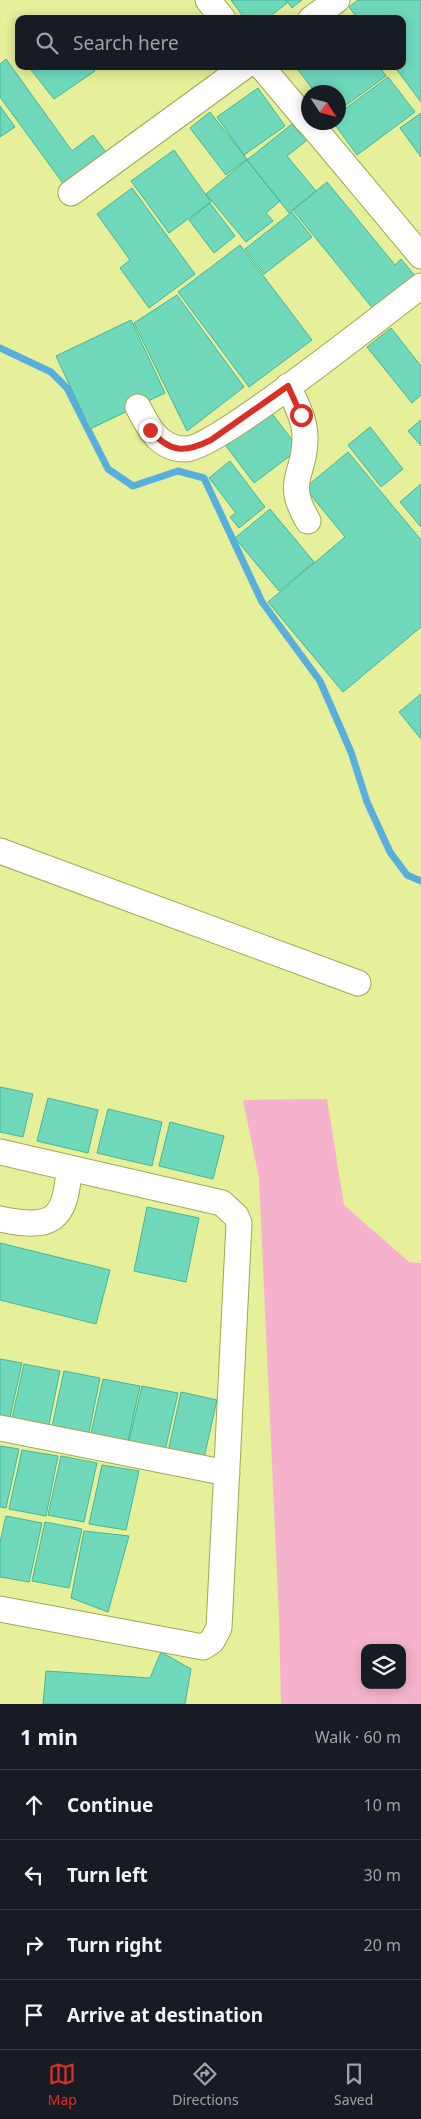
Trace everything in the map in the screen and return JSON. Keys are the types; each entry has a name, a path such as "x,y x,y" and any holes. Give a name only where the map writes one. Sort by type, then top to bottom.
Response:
{"street":[{"path":"208,0 220,15"},
{"path":"316,15 336,0"},
{"path":"71,193 240,70"},
{"path":"265,70 301,112"},
{"path":"316,130 421,256"},
{"path":"138,407 150,430 158,439 176,449 187,450 211,440 288,386 421,286"},
{"path":"288,386 301,415 305,434 305,451 295,483 301,508 308,521"},
{"path":"0,851 244,943 358,983"},
{"path":"0,1152 222,1203 236,1216 239,1223 219,1628 212,1641 203,1647 0,1609"},
{"path":"0,1219 23,1224 50,1220 63,1209 68,1192 69,1168"},
{"path":"0,1428 227,1472"}],"shaded area":[{"path":"327,1099 344,1205 409,1262 421,1263 421,1704 281,1704 279,1618 259,1178 243,1100"}],"building":[{"path":"231,0 285,0 287,3 272,15 242,15"},
{"path":"286,0 302,0 292,8"},
{"path":"358,0 421,0 421,102 397,70 406,70 406,15 355,15 349,7"},
{"path":"6,59 72,151 93,135 108,155 65,186 0,97 0,64"},
{"path":"31,70 95,71 54,99"},
{"path":"298,70 382,70 386,76 346,105 346,85 310,85"},
{"path":"388,77 415,112 357,155 339,130 346,130 346,108"},
{"path":"258,88 285,126 244,155 217,117"},
{"path":"0,106 15,127 0,137"},
{"path":"210,112 247,159 226,175 190,128"},
{"path":"421,113 421,157 400,128"},
{"path":"292,124 306,141 287,156 316,191 289,213 247,160"},
{"path":"174,150 211,202 169,233 131,181"},
{"path":"247,160 280,201 266,213 273,221 246,242 206,194"},
{"path":"327,182 395,265 401,259 415,276 374,310 293,210"},
{"path":"132,188 195,274 149,308 120,268 130,260 97,214"},
{"path":"210,203 235,236 214,253 189,220"},
{"path":"292,212 312,237 264,274 245,249"},
{"path":"240,245 312,340 249,387 178,292"},
{"path":"177,295 244,387 187,431 134,323"},
{"path":"131,320 165,393 90,429 56,356"},
{"path":"391,328 421,366 421,395 412,403 367,347"},
{"path":"270,411 299,449 254,483 226,446"},
{"path":"421,420 421,446 408,431"},
{"path":"370,427 403,469 381,487 348,445"},
{"path":"348,452 421,540 421,627 343,692 268,602 345,537 305,488"},
{"path":"230,461 265,507 239,528 230,517 236,513 209,478"},
{"path":"421,484 421,527 400,502"},
{"path":"270,509 314,562 279,591 235,538"},
{"path":"421,694 421,739 399,712"},
{"path":"0,1087 33,1094 23,1137 0,1132"},
{"path":"48,1098 98,1110 88,1153 37,1141"},
{"path":"108,1109 162,1122 152,1166 97,1153"},
{"path":"170,1122 224,1136 213,1179 159,1166"},
{"path":"147,1207 199,1218 186,1282 134,1271"},
{"path":"0,1243 110,1270 96,1324 0,1300"},
{"path":"0,1359 22,1363 9,1422 0,1420"},
{"path":"24,1364 60,1371 48,1429 11,1423"},
{"path":"64,1371 100,1378 88,1437 51,1431"},
{"path":"103,1379 140,1386 127,1445 90,1438"},
{"path":"142,1386 178,1393 165,1451 128,1445"},
{"path":"181,1392 217,1400 204,1458 168,1452"},
{"path":"0,1446 19,1449 6,1508 0,1507"},
{"path":"22,1450 58,1456 46,1516 9,1509"},
{"path":"61,1456 97,1463 84,1522 48,1515"},
{"path":"102,1465 139,1471 126,1530 89,1524"},
{"path":"6,1516 42,1523 29,1582 0,1577 0,1542"},
{"path":"45,1522 82,1529 69,1588 32,1581"},
{"path":"84,1531 129,1536 108,1612 71,1598"},
{"path":"161,1652 191,1669 185,1704 43,1704 46,1671 150,1678"}],"waterway":[{"path":"0,348 51,372 67,388 108,469 133,486 178,471 204,478 262,602 320,681 351,752 367,802 390,852 407,875 421,881"}],"route":[{"path":"150,430 166,445 176,449 187,450 197,447 211,440 288,386 301,415"}]}
